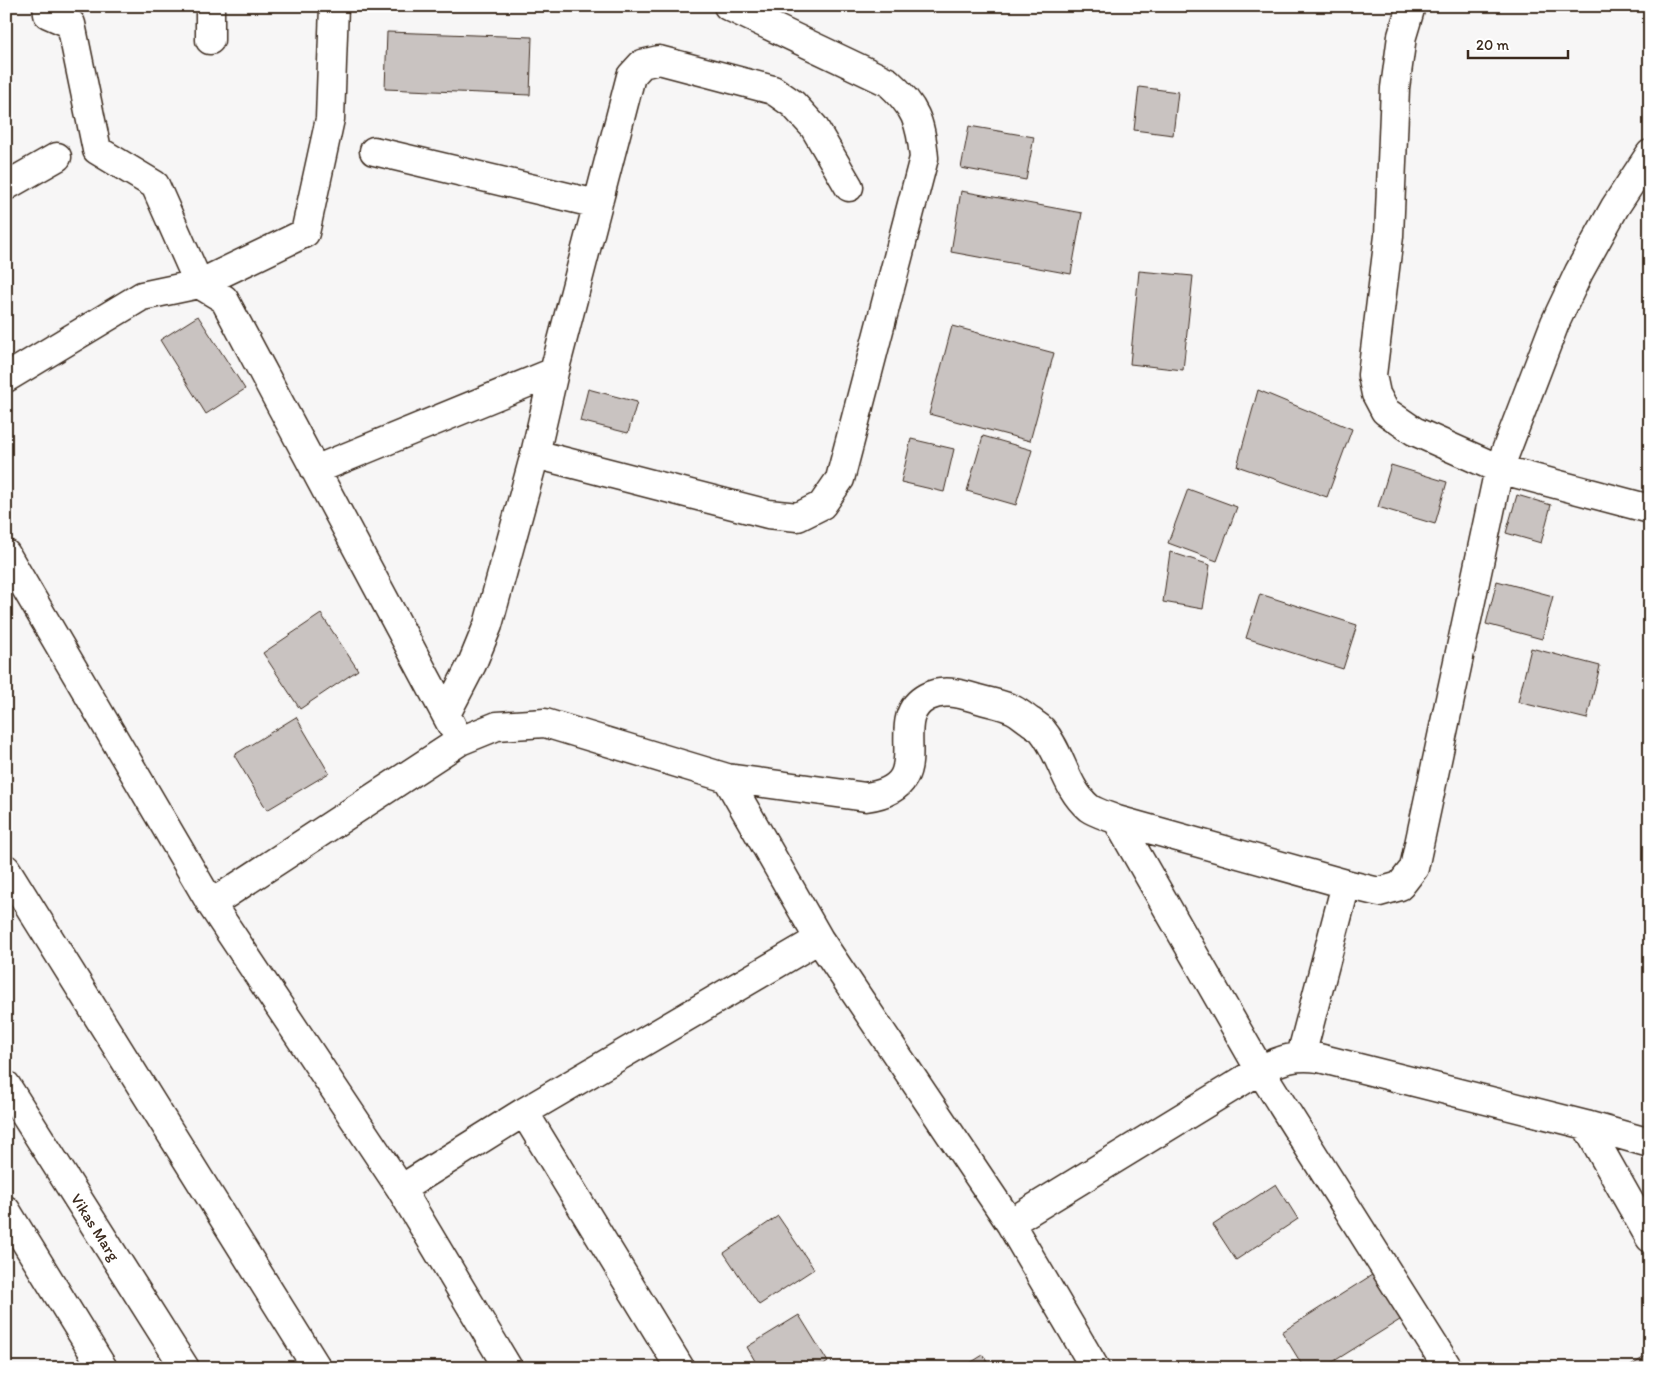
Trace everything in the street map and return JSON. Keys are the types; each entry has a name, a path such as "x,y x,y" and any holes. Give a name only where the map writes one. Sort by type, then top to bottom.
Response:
{"street":[{"path":"47,6 48,14 72,24 96,150 155,185 199,284 224,300 460,741"},
{"path":"210,6 210,40"},
{"path":"6,378 142,296 199,284 304,233 330,119 334,6"},
{"path":"535,454 768,514 798,517 822,505 840,479 924,158 922,133 915,113 901,94 888,82 728,6"},
{"path":"1411,6 1402,36 1395,88 1389,236 1372,375 1376,394 1385,411 1414,432 1500,469 1650,509"},
{"path":"446,714 472,664 488,625 535,454 554,372 631,76 642,64 659,60 773,90 793,104 814,127 849,187"},
{"path":"374,150 597,204"},
{"path":"211,904 460,741 497,726 545,722 726,778 866,797 880,795 892,790 902,781 909,766 908,726 916,705 936,693 956,692 1014,710 1042,730 1061,760 1074,793 1090,809 1117,820 1346,884 1379,892 1400,886 1414,868 1500,469 1554,323 1579,272 1615,207 1650,154"},
{"path":"6,186 56,157"},
{"path":"316,470 554,372"},
{"path":"6,554 211,904 401,1189 508,1368"},
{"path":"726,778 819,939 1010,1222 1095,1368"},
{"path":"1117,820 1260,1070 1448,1368"},
{"path":"6,869 317,1368"},
{"path":"1301,1056 1346,884"},
{"path":"401,1189 524,1112 819,939"},
{"path":"1010,1222 1260,1070 1276,1062 1301,1056 1319,1058 1586,1125 1650,1143"},
{"name":"Vikas Marg","path":"6,1085 185,1368"},
{"path":"524,1112 680,1368"},
{"path":"1586,1125 1650,1238"},
{"path":"6,1210 104,1368"}],"building":[{"path":"387,32 532,37 530,95 385,89"},
{"path":"1139,87 1178,92 1173,135 1134,130"},
{"path":"969,126 1034,137 1026,180 961,168"},
{"path":"961,191 1082,213 1071,274 951,252"},
{"path":"1139,271 1193,276 1183,370 1130,364"},
{"path":"198,316 245,389 206,414 160,340"},
{"path":"952,326 1054,353 1030,441 929,414"},
{"path":"588,389 637,402 628,433 580,421"},
{"path":"1258,390 1352,429 1327,497 1237,466"},
{"path":"983,436 1032,450 1016,505 967,491"},
{"path":"911,439 954,449 944,492 901,482"},
{"path":"1391,465 1447,482 1435,524 1378,507"},
{"path":"1188,489 1237,507 1217,561 1168,543"},
{"path":"1517,495 1551,505 1541,543 1506,533"},
{"path":"1170,552 1210,565 1203,609 1163,602"},
{"path":"1497,581 1553,596 1542,639 1486,624"},
{"path":"1260,594 1357,625 1343,669 1246,638"},
{"path":"321,614 358,670 300,709 263,653"},
{"path":"1531,648 1600,666 1587,719 1518,702"},
{"path":"296,717 329,773 267,810 234,755"},
{"path":"1276,1184 1298,1219 1236,1260 1213,1225"},
{"path":"778,1216 814,1269 759,1305 724,1253"},
{"path":"1375,1273 1403,1318 1323,1368 1304,1368 1282,1332"},
{"path":"799,1315 828,1362 819,1368 759,1368 747,1347"},
{"path":"1650,1353 1650,1368 1628,1368"},
{"path":"983,1355 991,1368 962,1368"}]}
